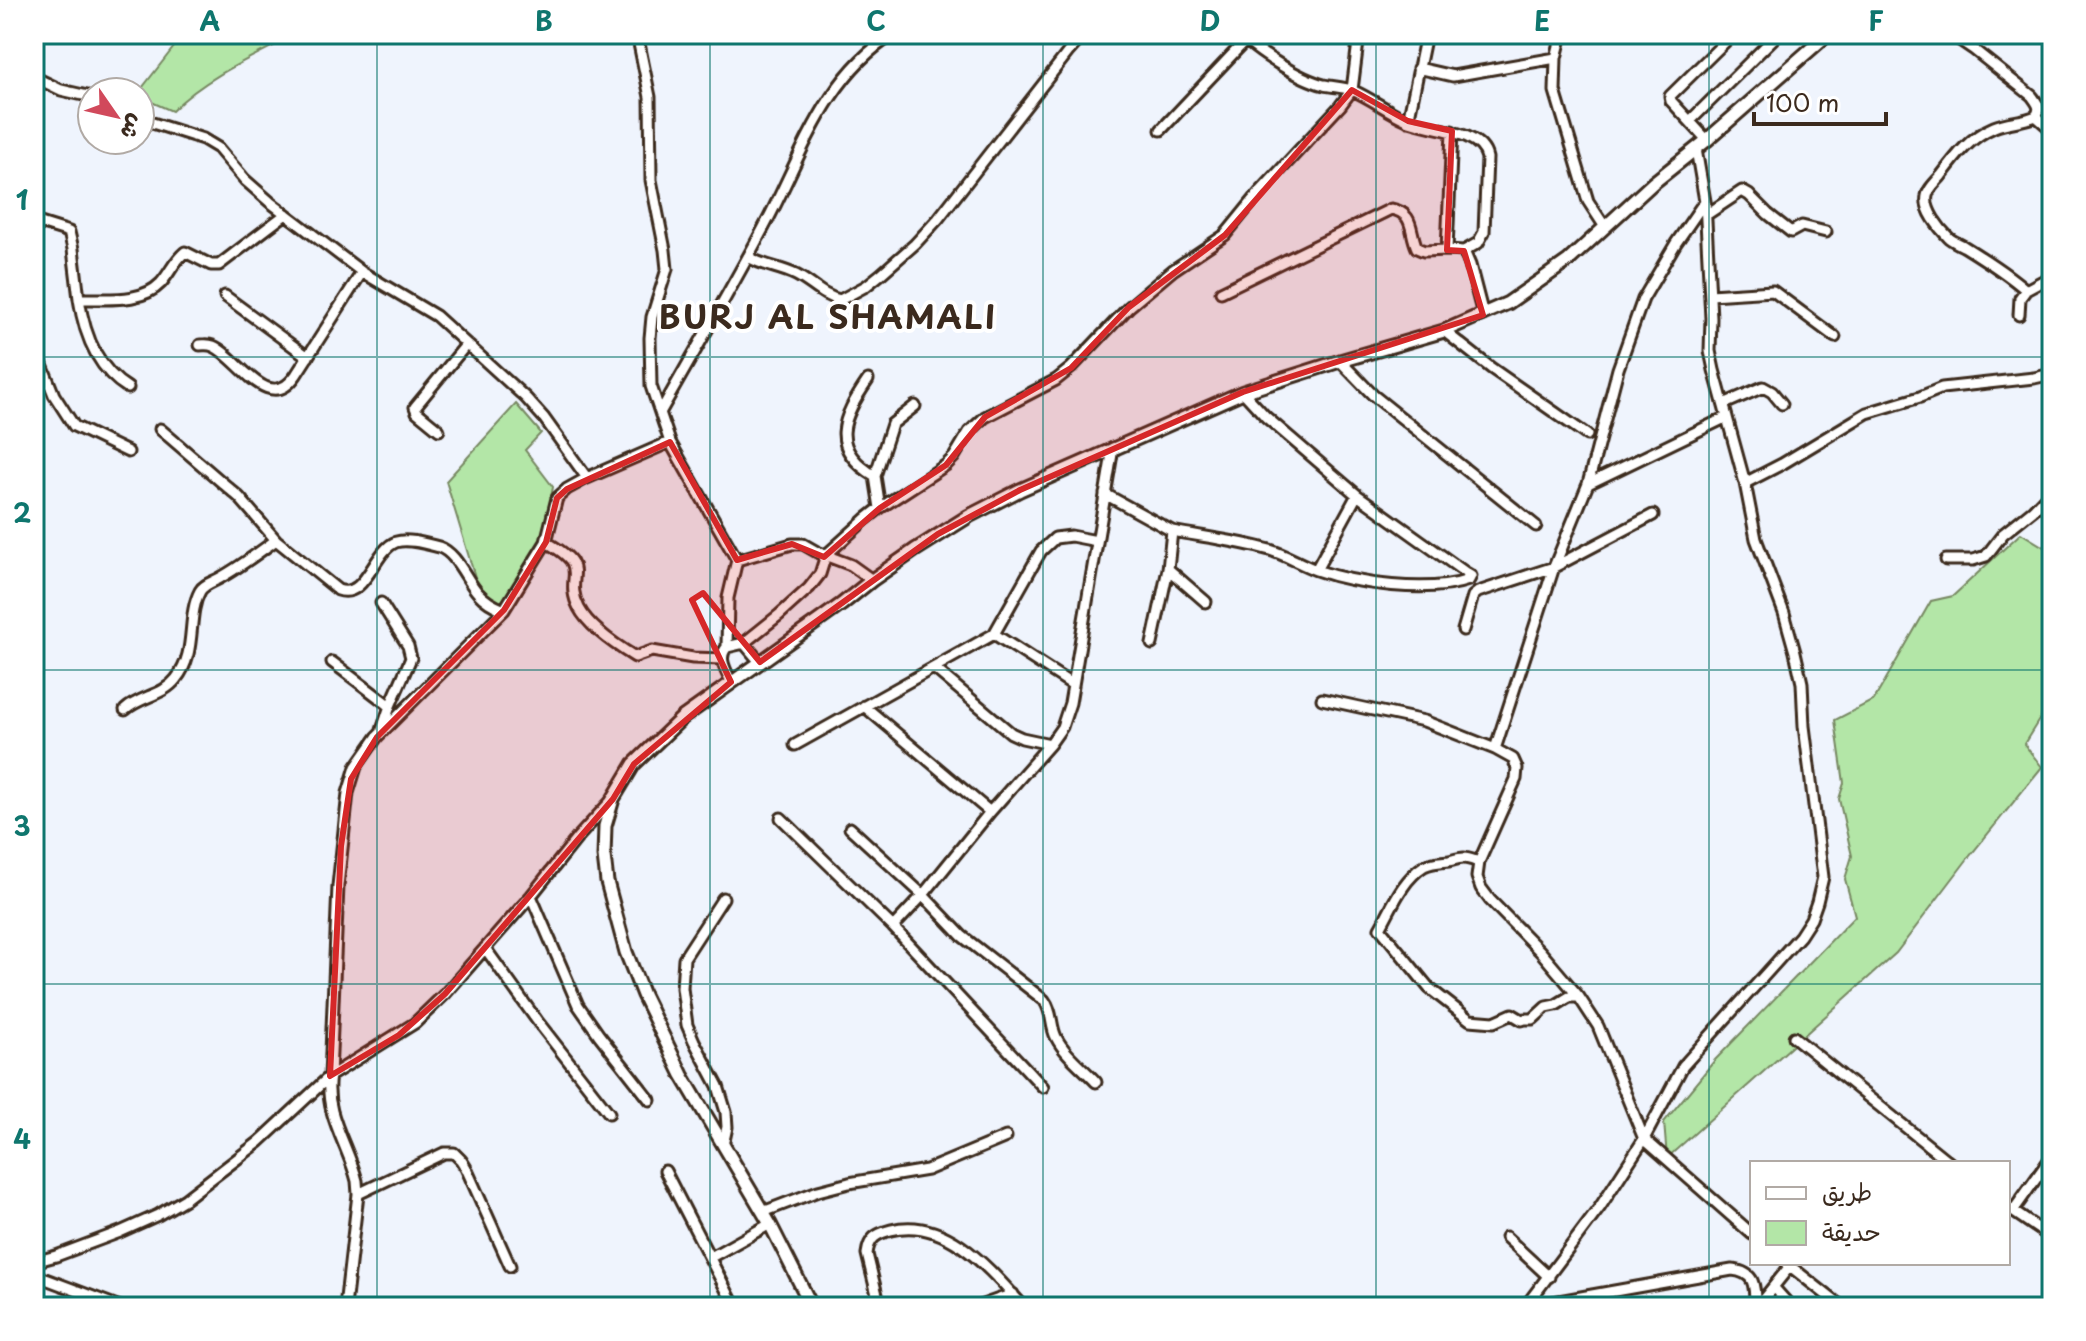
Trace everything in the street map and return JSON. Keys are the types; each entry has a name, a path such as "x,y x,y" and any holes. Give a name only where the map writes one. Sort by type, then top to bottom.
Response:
{"main road":[{"path":"812,1307 770,1224 663,1039 626,952 607,882 605,826 613,799 634,764 682,718 872,580 969,516 1020,490 1243,392 1444,331 1508,303 1568,261 1824,35"}],"street":[{"path":"637,34 650,97 651,180 667,269 652,317 651,386 670,442 737,560 728,598 727,647 722,659 731,682"},
{"path":"861,34 879,43"},
{"path":"661,411 748,257 812,129 835,91 879,43 894,34"},
{"path":"748,257 793,273 819,292 840,300 866,286 938,219 1084,34"},
{"path":"727,647 744,643 787,609 820,574 826,555 880,508 946,465 969,432 985,417 1056,380 1129,307 1173,270 1225,235 1352,90 1359,34"},
{"path":"1408,121 1426,34"},
{"path":"1562,34 1556,58 1555,91 1588,201 1605,227"},
{"path":"1707,140 1671,101 1670,96 1733,34"},
{"path":"1690,121 1778,34"},
{"path":"1951,34 2032,96 2039,109 2036,116 2028,120 1995,126 1981,133 1953,158 1927,193 1927,204 1932,216 1952,241 2014,279 2026,290"},
{"path":"1161,130 1243,37 1304,78 1352,90 1408,121 1452,131 1481,145 1486,151 1484,232 1478,243 1464,251 1424,251 1417,248 1409,220 1398,210 1391,209 1221,292"},
{"path":"1418,68 1453,76 1556,58"},
{"path":"34,77 76,93"},
{"path":"2036,116 2052,130"},
{"path":"156,124 212,144 245,180 286,214 362,272 436,316 544,418 587,478"},
{"path":"1447,250 1452,131"},
{"path":"1525,1307 1600,1207 1644,1139 1683,1066 1800,936 1814,911 1823,877 1804,726 1802,683 1784,613 1756,539 1745,483 1710,351 1706,215 1696,149"},
{"path":"1706,215 1742,191 1791,232 1802,226 1826,232"},
{"path":"1495,749 1554,567 1588,484 1618,369 1643,299 1705,201"},
{"path":"79,299 144,295 161,283 185,252 211,265 219,265 286,214"},
{"path":"34,221 69,232 86,331 96,354 113,379 128,388"},
{"path":"1464,251 1483,315"},
{"path":"200,345 214,347 267,389 276,390 291,383 362,272"},
{"path":"2019,315 2020,298 2026,290 2052,276"},
{"path":"1710,295 1773,291 1835,337"},
{"path":"225,296 308,357"},
{"path":"1444,331 1587,435"},
{"path":"34,345 54,395 74,426 128,452"},
{"path":"439,430 415,407 466,345"},
{"path":"1340,361 1373,395 1536,526"},
{"path":"1745,483 1867,413 1942,388 2052,374"},
{"path":"868,380 847,415 844,430 849,453 855,462 875,476"},
{"path":"1724,404 1763,387 1782,404"},
{"path":"1105,494 1172,531 1270,550 1316,570 1366,582 1406,586 1454,584 1469,580 1471,576 1357,495 1266,417 1243,392"},
{"path":"880,508 875,476 892,424 915,406"},
{"path":"1588,484 1727,417"},
{"path":"160,429 239,497 276,540 331,586 343,592 355,589 387,548 409,541 446,550 482,597 504,610"},
{"path":"345,1307 358,1194 355,1172 328,1096 339,873 348,793 356,767 382,732 504,610 546,542 557,498 587,478 670,442"},
{"path":"893,927 1062,727 1073,685 1113,448"},
{"path":"1946,560 1973,560 1986,556 2003,534 2052,490"},
{"path":"1316,570 1357,495"},
{"path":"1463,630 1473,596 1478,592 1554,567 1653,515"},
{"path":"1152,644 1168,569 1172,531"},
{"path":"795,745 994,634 1031,568 1055,538 1071,536 1097,541"},
{"path":"125,710 136,701 165,689 182,671 189,651 196,604 203,587 276,540"},
{"path":"546,542 561,550 575,565 578,606 620,648 635,657 652,651 722,659"},
{"path":"737,560 792,544 803,544 851,565 872,580"},
{"path":"1168,569 1206,602"},
{"path":"381,603 411,652 409,665 382,732"},
{"path":"994,634 1073,685"},
{"path":"744,643 760,662"},
{"path":"332,662 390,706"},
{"path":"934,668 1011,733 1050,744"},
{"path":"1322,699 1424,721 1513,759 1517,768 1516,779 1479,862 1477,877 1481,888 1579,997 1598,1026 1644,1139 1750,1232"},
{"path":"864,706 990,812"},
{"path":"34,1262 120,1232 185,1199 259,1142 330,1076 415,1023 445,994 613,799"},
{"path":"781,818 893,927 1043,1087"},
{"path":"850,828 981,953 1044,1000 1049,1007 1056,1037 1096,1082"},
{"path":"1479,862 1462,857 1423,867 1408,880 1380,928 1429,988 1470,1020 1494,1022 1512,1014 1522,1020 1533,1019 1546,1007 1569,997 1579,997"},
{"path":"531,896 578,1005 650,1100"},
{"path":"723,898 684,958 682,988 687,1025 718,1086 726,1112 723,1145"},
{"path":"485,948 609,1113"},
{"path":"1794,1037 1948,1161"},
{"path":"763,1212 849,1183 919,1173 1006,1137"},
{"path":"358,1194 444,1153 454,1153 466,1168 510,1266"},
{"path":"2052,1156 2010,1210 2052,1238"},
{"path":"665,1171 735,1307"},
{"path":"711,1257 770,1224"},
{"path":"880,1307 867,1254 868,1246 874,1236 896,1229 915,1228 949,1238 983,1264 1024,1307"},
{"path":"1506,1237 1549,1277"},
{"path":"1756,1307 1774,1288 1787,1265"},
{"path":"1789,1265 1842,1307"},
{"path":"1553,1302 1732,1270 1740,1271 1751,1279 1756,1307"},
{"path":"34,1273 120,1307"},
{"path":"1774,1288 1791,1307"},
{"path":"977,1307 1013,1294"}],"highlighted area":[{"path":"1352,90 1408,121 1452,131 1447,250 1464,251 1483,315 1243,392 1020,490 938,534 760,662 703,593 692,600 731,682 634,764 613,799 445,994 399,1035 330,1076 341,846 351,779 377,737 504,610 546,542 557,498 567,489 670,442 737,560 792,544 824,557 880,508 946,465 985,417 1071,368 1129,307 1225,235"}],"green space":[{"path":"181,34 297,34 215,78 172,111 156,104 156,76 151,76"},
{"path":"516,404 541,433 525,450 553,487 543,539 503,605 478,587 446,481"},
{"path":"2021,533 2052,552 2052,699 2024,744 2042,767 1896,953 1667,1158 1664,1122 1715,1060 1855,916 1845,879 1852,856 1839,799 1844,783 1835,720 1874,700 1931,601 1953,596"}],"district":[{"name":"BURJ AL SHAMALI","path":"828,316"}]}
